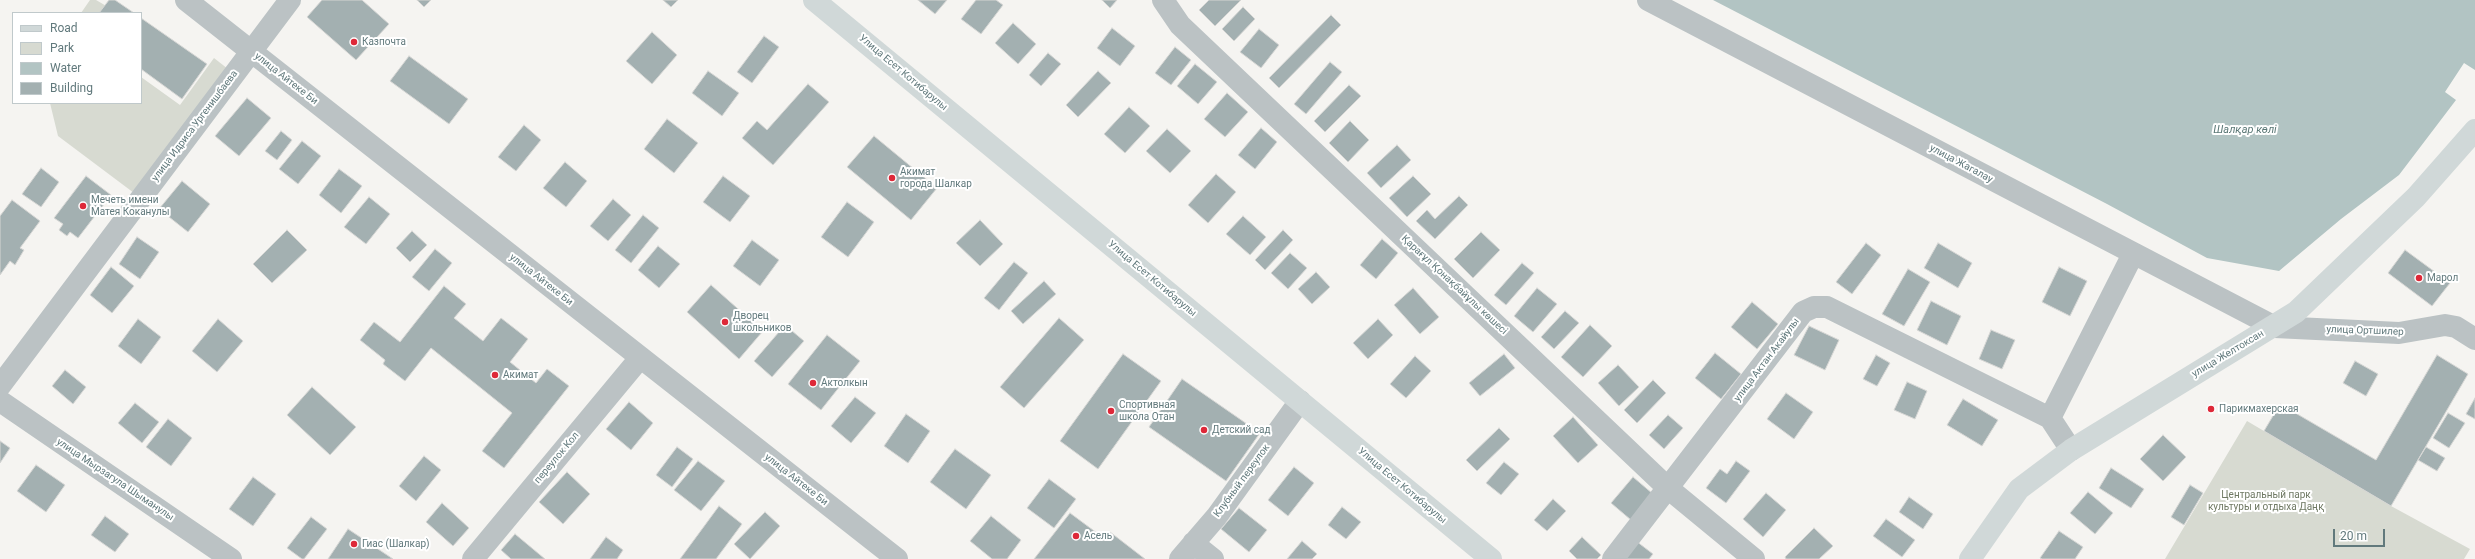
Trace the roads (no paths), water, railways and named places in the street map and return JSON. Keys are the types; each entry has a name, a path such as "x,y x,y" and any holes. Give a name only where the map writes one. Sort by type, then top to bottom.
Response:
{"main road":[{"name":"Улица Есет Котибарулы","path":"814,0 1491,559"},
{"name":"улица Желтоксан","path":"1970,559 2019,489 2071,450 2296,312 2416,197 2475,130"}],"street":[{"name":"улица Айтеке Би","path":"186,0 640,358 887,556"},
{"name":"улица Идриса Ургенишбаева","path":"0,386 250,51 290,0"},
{"name":"Қарағұл Қонақбайұлы көшесі","path":"1163,0 1180,25 1669,488 1754,559"},
{"name":"улица Жагалау","path":"1648,0 2133,254 2275,326"},
{"path":"2071,450 2050,418 2133,254"},
{"name":"улица Актан Акайулы","path":"1613,559 1803,312 1814,307 1827,307 2050,418"},
{"name":"улица Ортшилер","path":"2275,326 2399,333 2445,325 2456,327 2475,338"},
{"name":"переулок Кол","path":"473,559 640,358"},
{"name":"улица Мырзагула Шыманулы","path":"0,401 231,559"},
{"name":"Клубный переулок","path":"1187,551 1217,516 1300,402"},
{"path":"1187,551 1214,559"}],"water":[{"name":"Шалқар көлі","path":"1713,0 2475,0 2475,70 2464,63 2445,92 2456,100 2399,175 2341,219 2279,271 2207,258 2107,204"}],"place":[{"name":"Казпочта","path":"354,42"},
{"name":"Акимат города Шалкар","path":"892,178"},
{"name":"Мечеть имени Матея Коканулы","path":"83,206"},
{"name":"Марол","path":"2419,278"},
{"name":"Дворец школьников","path":"725,322"},
{"name":"Акимат","path":"495,375"},
{"name":"Актолкын","path":"813,383"},
{"name":"Парикмахерская","path":"2211,409"},
{"name":"Спортивная школа Отан","path":"1111,411"},
{"name":"Детский сад","path":"1204,430"},
{"name":"Асель","path":"1076,536"},
{"name":"Гиас (Шалкар)","path":"354,544"}],"park label":[{"name":"Центральный парк культуры и отдыха Даңқ","path":"2266,500"}]}
